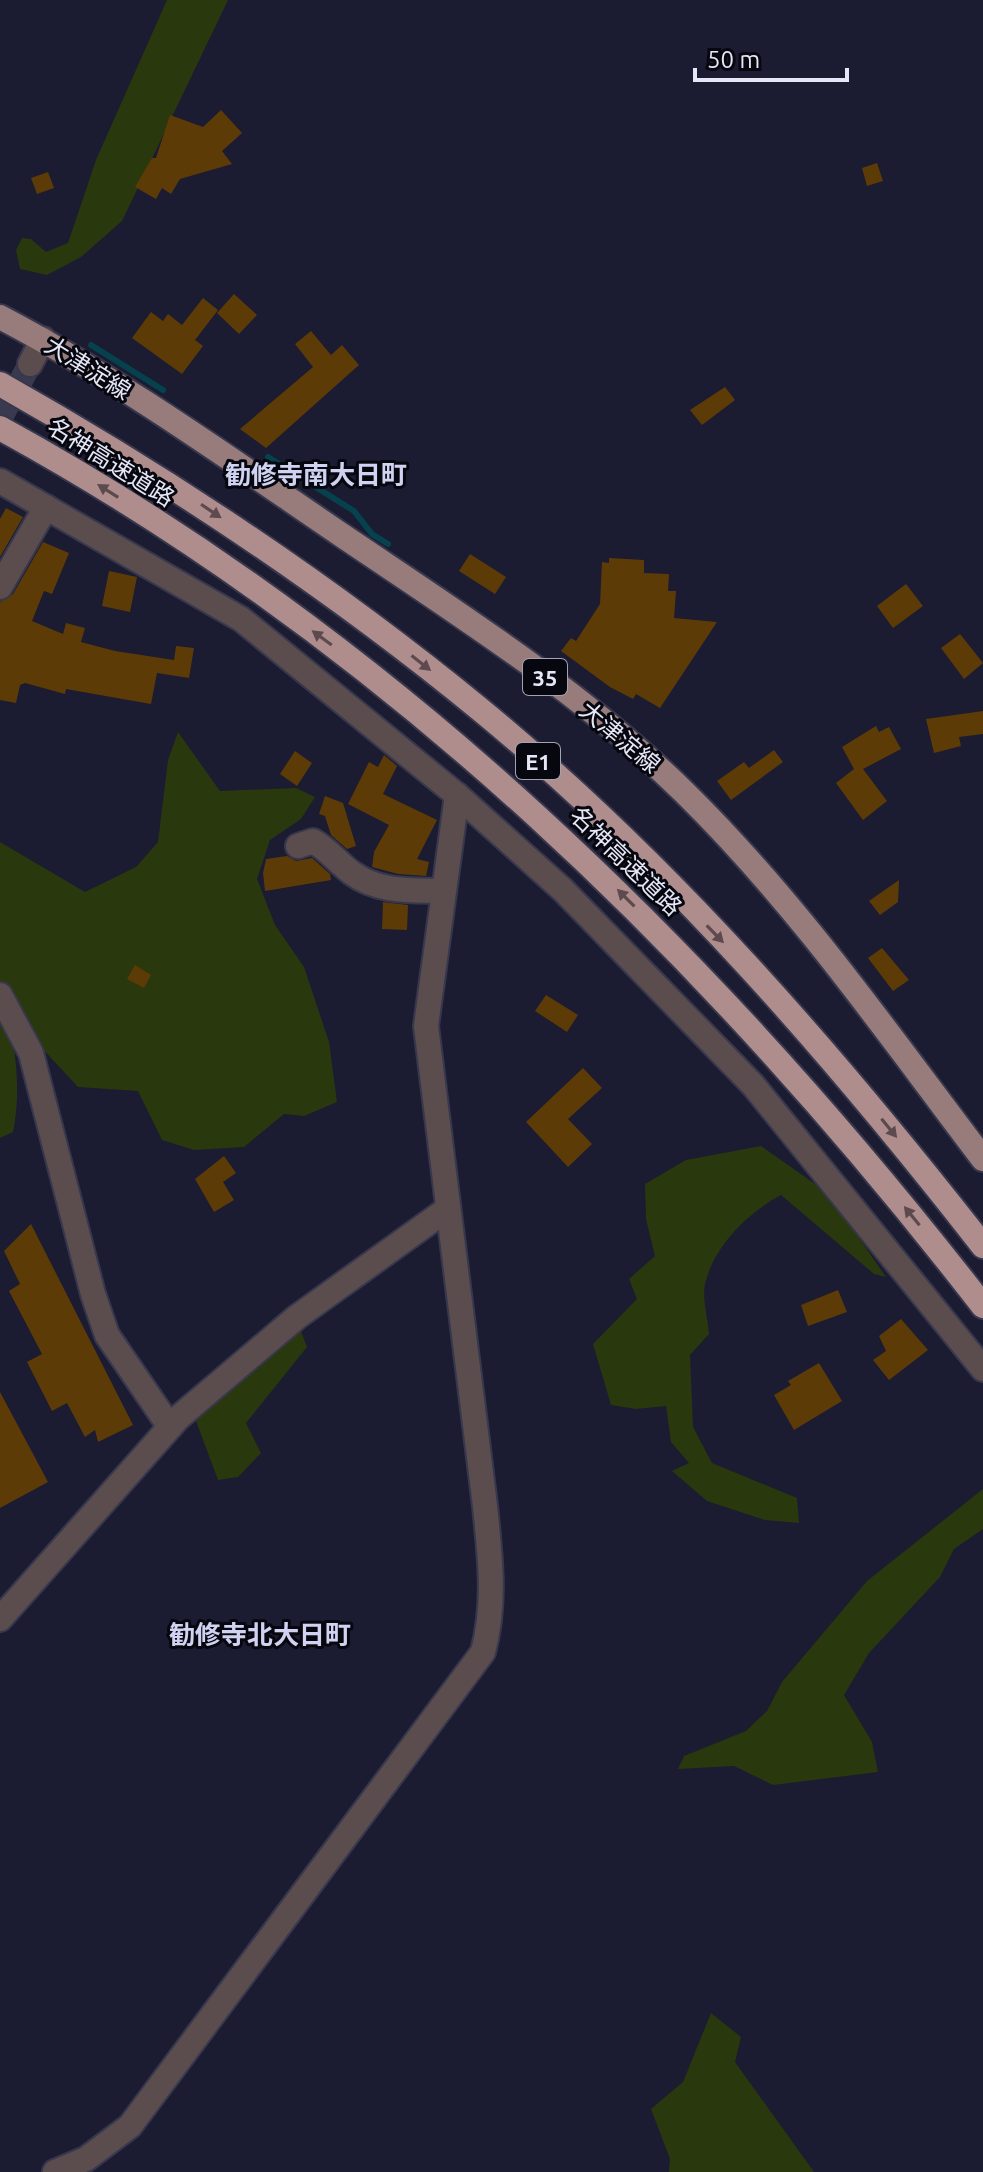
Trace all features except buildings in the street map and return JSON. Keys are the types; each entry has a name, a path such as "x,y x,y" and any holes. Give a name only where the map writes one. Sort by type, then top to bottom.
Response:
{"highway":[{"name":"名神高速道路","path":"0,384 171,485 292,565 483,711 638,854 730,949 841,1069 983,1246"},
{"name":"名神高速道路","path":"0,428 100,486 266,597 391,690 530,808 612,884 725,1000 823,1109 983,1306"}],"main road":[{"name":"大津淀線","path":"0,317 43,339 184,428 446,606 570,695 684,792 781,897 983,1159"}],"street":[{"path":"30,364 43,339"},
{"path":"0,481 241,619 457,795 563,890 753,1085 983,1369"},
{"path":"0,587 46,507"},
{"path":"55,2172 86,2159 130,2126 483,1652 491,1622 492,1581 426,1026 457,795"},
{"path":"298,846 313,841 331,850 351,873 379,888 443,891"},
{"path":"0,995 31,1053 93,1294 107,1335 170,1427"},
{"path":"0,1619 170,1427 297,1317 446,1210"}],"green space":[{"path":"167,0 228,0 122,221 81,257 47,275 20,269 16,250 22,238 31,239 46,252 68,243 96,160"},
{"path":"178,732 220,791 296,788 315,797 301,819 270,840 257,879 275,925 304,967 329,1042 337,1102 304,1116 284,1114 244,1147 194,1150 162,1140 138,1091 78,1087 38,1044 5,1001 14,1050 17,1099 13,1132 0,1138 0,842 85,892 136,867 158,842 168,760"},
{"path":"761,1146 828,1193 886,1277 874,1274 781,1195 756,1211 734,1232 709,1270 704,1296 709,1334 690,1355 693,1427 712,1463 797,1498 799,1523 765,1520 707,1501 672,1471 689,1463 671,1442 666,1406 636,1409 611,1405 593,1344 637,1299 629,1279 655,1256 646,1219 645,1184 686,1160"},
{"path":"299,1326 307,1347 246,1423 261,1453 238,1477 218,1480 193,1413"},
{"path":"983,1489 983,1529 954,1549 940,1577 869,1653 844,1695 872,1742 878,1772 773,1785 734,1766 678,1769 684,1756 746,1731 767,1711 782,1682 867,1581"},
{"path":"711,2013 741,2037 735,2062 814,2172 669,2172 670,2159 651,2109 683,2082"}],"waterway":[{"path":"91,345 163,390"},
{"path":"268,457 354,511 372,534 388,544"}],"tunnel":[{"path":"0,419 30,364"}],"district":[{"name":"勧修寺南大日町","path":"316,474"},
{"name":"勧修寺北大日町","path":"260,1634"}]}
